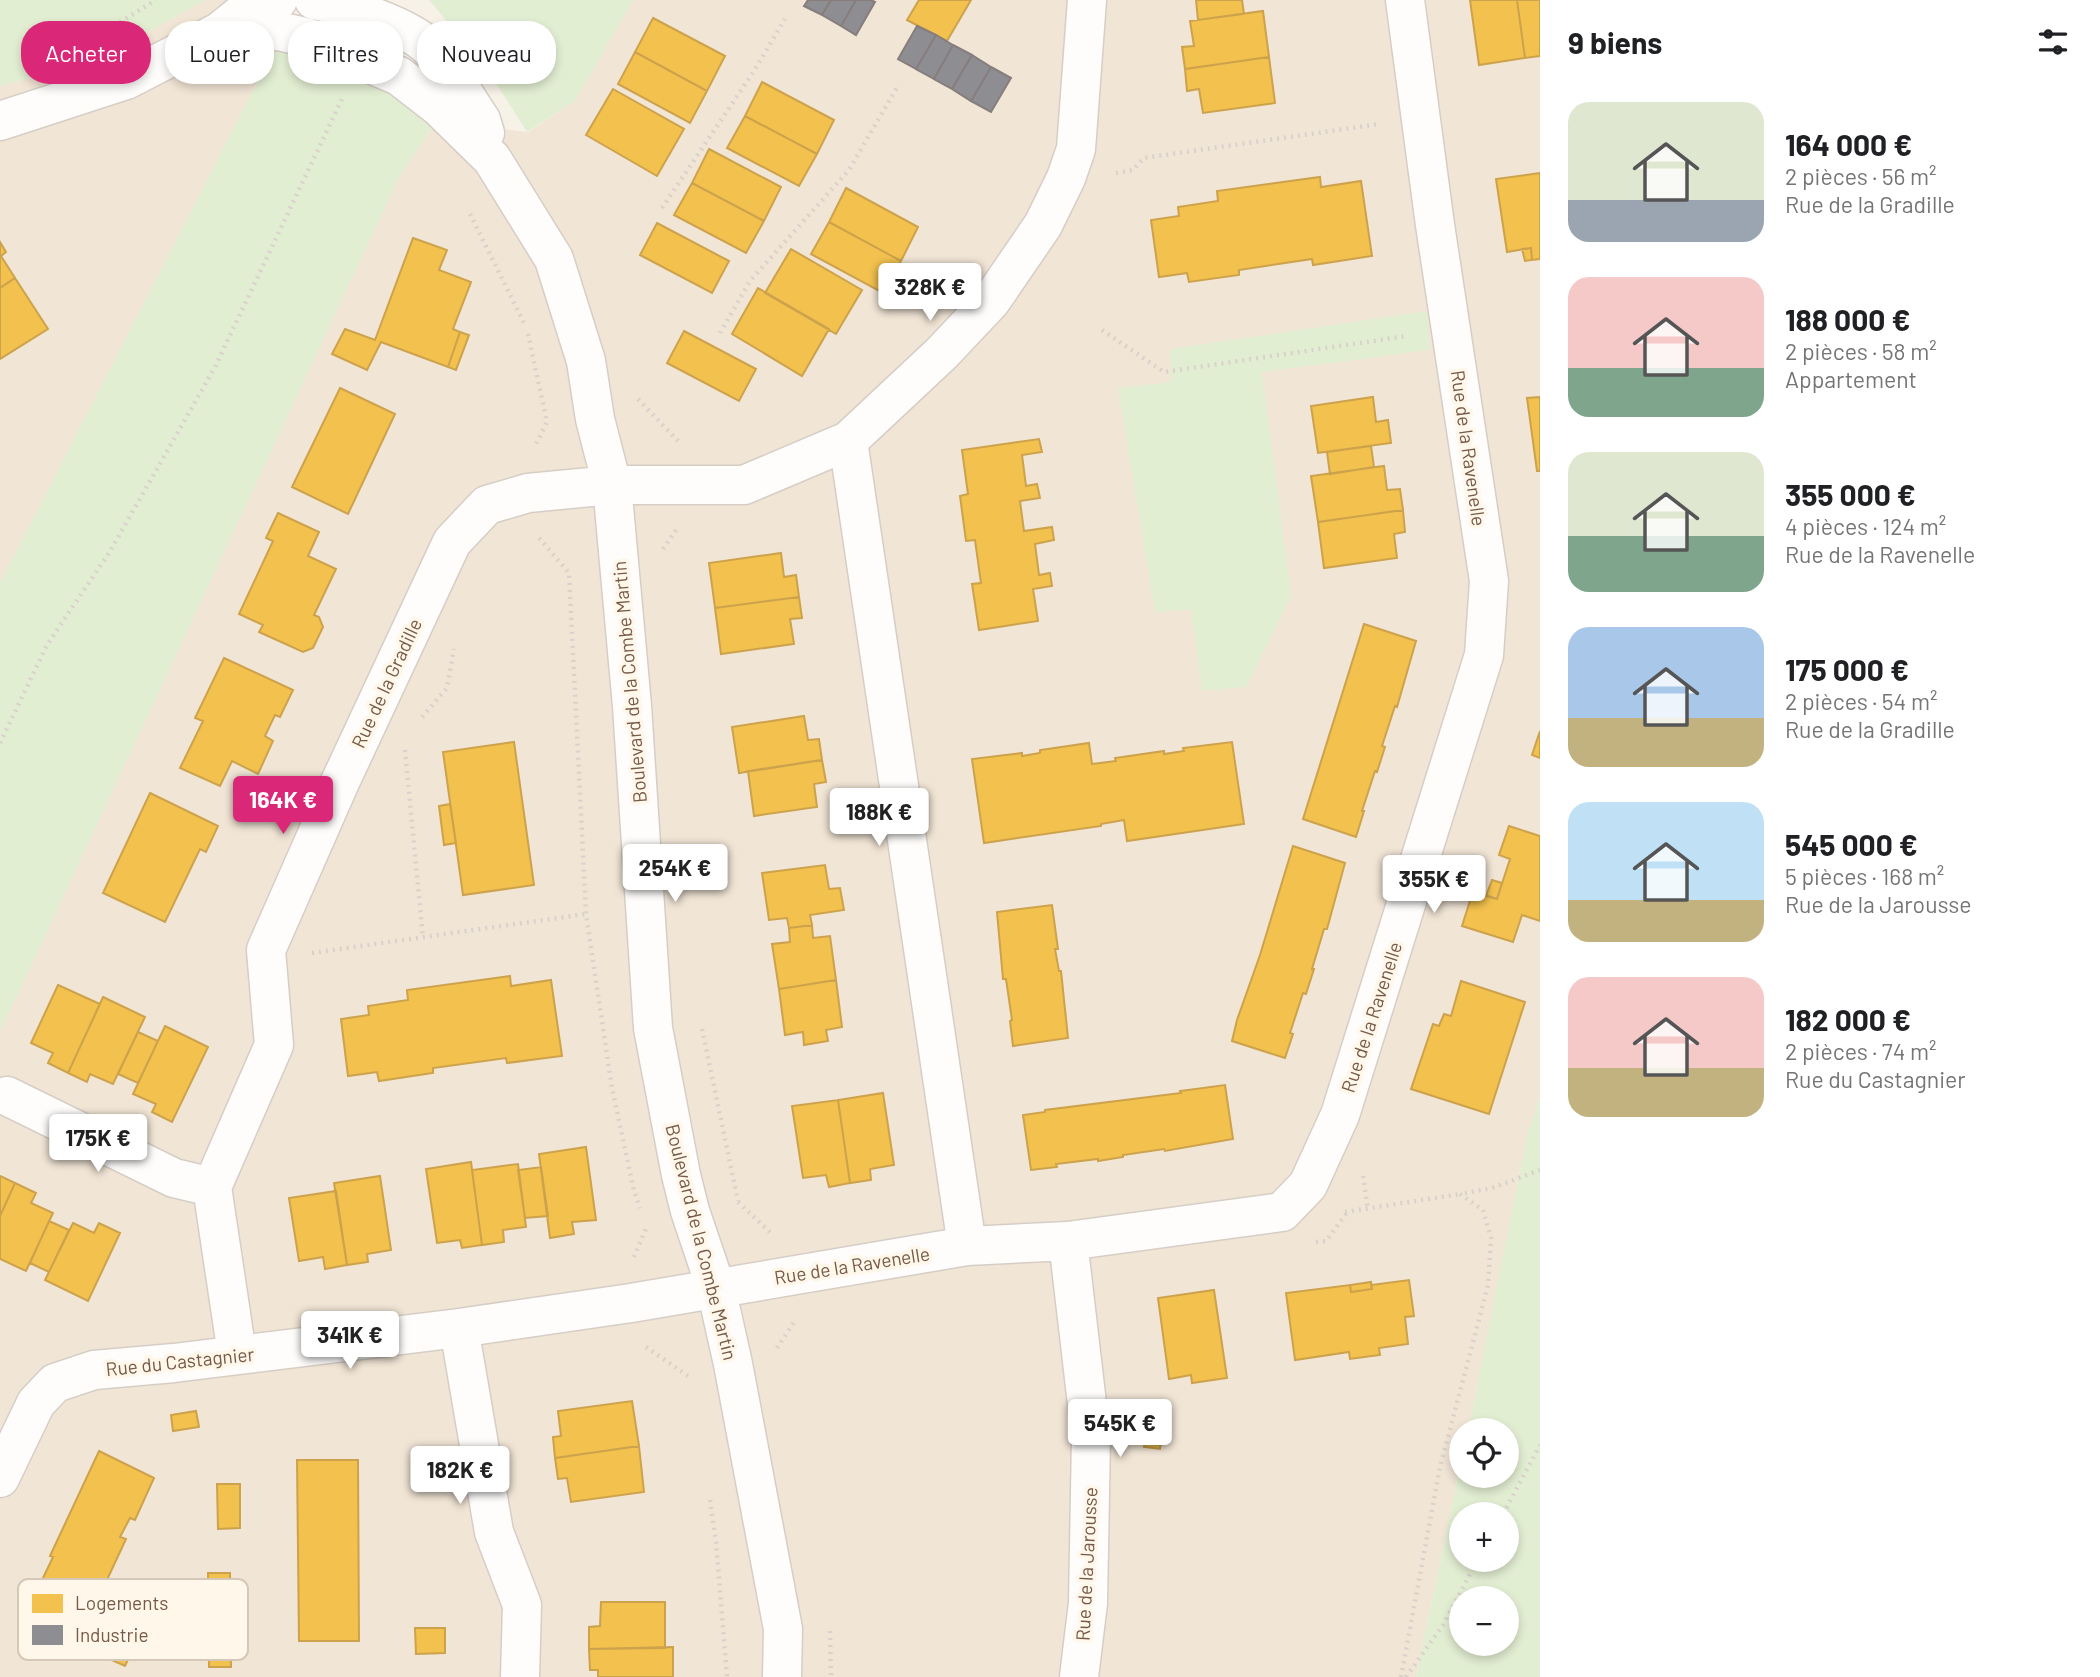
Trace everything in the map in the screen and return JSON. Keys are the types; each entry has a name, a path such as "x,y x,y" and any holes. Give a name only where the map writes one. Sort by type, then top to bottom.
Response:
{"street":[{"name":"Boulevard de la Combe Martin","path":"233,21 249,8 278,0"},
{"name":"Boulevard de la Combe Martin","path":"314,0 331,3 404,30 429,47 481,120 492,159"},
{"path":"967,1246 848,441 942,353 991,301 1043,225 1066,178 1076,149 1087,0"},
{"name":"Rue de la Ravenelle","path":"716,1288 967,1246 1068,1241 1283,1212 1308,1185 1340,1115 1484,655 1489,581 1405,0"},
{"name":"Boulevard de la Combe Martin","path":"0,121 126,80 165,60"},
{"name":"Boulevard de la Combe Martin","path":"403,80 439,107 492,159 554,259 586,361 595,419 612,485 632,706 653,1028 690,1210 716,1288 736,1377 783,1629 782,1677"},
{"name":"Rue de la Gradille","path":"212,1186 274,1045 266,950 340,782 452,542 487,505 528,493 612,485 744,485 848,441"},
{"path":"7,1096 174,1178 212,1186 237,1354"},
{"name":"Rue de la Jarousse","path":"1068,1241 1091,1438 1088,1603 1079,1677"},
{"name":"Rue du Castagnier","path":"0,1478 36,1403 55,1383 94,1370 174,1363 459,1328 716,1288"},
{"path":"459,1328 494,1532 522,1605 520,1677"}],"path":[{"path":"122,21 156,0"},
{"path":"662,208 754,71 785,19"},
{"path":"0,743 47,645 109,553 215,367 352,84"},
{"path":"720,333 750,281 849,170 899,84"},
{"path":"1106,174 1133,170 1144,158 1421,117"},
{"path":"468,211 526,326 547,422 524,470 536,534 569,573 586,914 611,1088 634,1191 648,1226 632,1263 631,1303 636,1340 691,1378"},
{"path":"1102,330 1164,372 1451,330"},
{"path":"421,718 447,688 454,649"},
{"path":"404,738 424,938"},
{"path":"266,950 301,955 586,914"},
{"path":"701,1025 738,1201"},
{"path":"1308,1185 1346,1214 1492,1188 1540,1170"},
{"path":"1403,1677 1440,1467 1488,1285 1492,1238 1483,1210 1460,1194"},
{"path":"1509,1502 1540,1445"},
{"path":"1403,1677 1443,1625 1471,1572"}],"shaded area":[{"path":"205,0 269,0 273,21 168,21"},
{"path":"633,0 1540,0 1540,1097 1527,1136 1470,1418 1449,1418 1449,1488 1455,1488 1452,1502 1449,1502 1449,1519 1416,1677 0,1677 0,1032 399,177 436,122 528,132 575,101"},
{"path":"165,23 165,84 256,84 0,583 0,86 21,80 21,84 151,84 151,30"},
{"path":"274,28 277,44 274,50"}],"green space":[{"path":"0,0 205,0 151,30 151,21 21,21 21,80 0,86"},
{"path":"429,0 633,0 575,101 527,132 497,84 556,84 556,21 447,21"},
{"path":"277,44 288,48 288,84 382,84 436,122 399,177 0,1032 0,583 256,84 274,84 274,50"},
{"path":"1427,311 1430,350 1262,372 1291,596 1246,687 1202,691 1191,610 1155,612 1118,388 1171,382 1170,349"},
{"path":"1540,1097 1540,1677 1416,1677 1449,1519 1449,1572 1519,1572 1519,1502 1452,1502 1455,1488 1519,1488 1519,1418 1470,1418 1527,1136"}],"building: Logements":[{"path":"919,0 971,0 947,41 907,20"},
{"path":"1196,0 1242,0 1244,14 1198,20"},
{"path":"1470,0 1517,0 1525,58 1479,65"},
{"path":"1517,0 1540,0 1540,56 1525,58"},
{"path":"1263,11 1269,57 1185,69 1182,47 1194,46 1190,21"},
{"path":"653,18 725,56 707,91 635,52"},
{"path":"635,52 707,91 690,123 618,84"},
{"path":"1269,57 1275,103 1203,113 1199,89 1187,91 1185,69"},
{"path":"762,82 834,120 817,154 745,116"},
{"path":"613,89 684,129 657,176 586,135"},
{"path":"745,116 817,154 799,186 727,148"},
{"path":"709,149 781,187 764,221 692,183"},
{"path":"1540,173 1540,259 1532,260 1531,248 1507,252 1496,179"},
{"path":"1320,177 1321,187 1361,181 1372,256 1313,265 1312,259 1239,270 1239,275 1189,282 1187,273 1159,277 1151,220 1179,216 1178,207 1218,201 1217,191"},
{"path":"692,183 764,221 746,253 674,215"},
{"path":"846,188 918,227 901,261 829,222"},
{"path":"829,222 901,261 883,293 811,254"},
{"path":"657,223 729,261 712,293 640,255"},
{"path":"413,238 447,250 439,270 471,282 453,329 460,332 448,367 381,342 367,370 332,354 345,329 375,340"},
{"path":"0,242 6,252 1,256 15,278 0,288"},
{"path":"1531,248 1532,260 1525,261 1522,249"},
{"path":"791,249 862,290 836,334 765,293"},
{"path":"15,278 48,329 0,359 0,288"},
{"path":"758,288 829,329 802,376 732,334"},
{"path":"684,331 756,369 739,401 667,363"},
{"path":"460,332 469,335 456,370 448,367"},
{"path":"340,388 395,414 348,514 292,487"},
{"path":"1373,397 1376,422 1388,420 1391,443 1318,453 1311,406"},
{"path":"1540,397 1540,471 1537,471 1527,398"},
{"path":"1039,439 1042,452 1022,455 1026,486 1037,484 1040,498 1020,501 1024,531 1052,527 1054,540 1035,544 1039,575 1050,573 1052,586 1033,589 1038,621 979,630 972,584 981,583 975,540 966,541 960,496 968,494 962,450"},
{"path":"1371,446 1374,467 1330,474 1327,452"},
{"path":"1384,466 1387,490 1400,489 1403,510 1318,522 1311,476"},
{"path":"1403,510 1405,532 1394,534 1397,558 1324,568 1318,522"},
{"path":"278,513 319,532 308,556 336,569 314,615 319,617 323,627 313,648 303,652 259,632 263,625 239,614 273,541 266,538"},
{"path":"781,553 784,577 796,575 799,597 715,608 709,563"},
{"path":"799,597 802,618 790,619 794,644 721,654 715,608"},
{"path":"1364,624 1416,641 1356,837 1303,819"},
{"path":"224,658 293,690 280,717 275,715 265,736 273,741 258,774 232,761 220,786 180,768 203,721 195,718"},
{"path":"804,716 808,740 819,739 822,760 739,773 732,727"},
{"path":"1540,731 1540,758 1532,755"},
{"path":"514,742 534,885 463,895 443,752"},
{"path":"1232,742 1244,824 1127,841 1124,820 1101,826 984,843 972,759 1022,753 1022,756 1040,753 1040,750 1089,743 1092,764 1116,761 1115,758 1164,751 1164,754 1184,751 1183,748"},
{"path":"822,760 826,782 814,784 817,807 754,816 748,771"},
{"path":"150,793 218,826 206,852 200,849 165,922 103,893"},
{"path":"450,804 456,843 444,845 439,806"},
{"path":"1509,826 1540,836 1540,921 1522,915 1513,942 1462,926 1473,891 1497,899 1510,859 1499,855"},
{"path":"1293,846 1345,863 1306,994 1303,993 1290,1033 1293,1034 1285,1058 1232,1041"},
{"path":"825,865 829,889 840,888 844,910 810,915 812,925 789,928 787,918 769,920 762,873"},
{"path":"1492,880 1502,883 1497,899 1486,896"},
{"path":"1052,905 1058,949 1055,949 1061,971 1068,1038 1013,1046 997,912"},
{"path":"812,925 813,938 830,936 836,980 779,989 772,944 790,942 789,928"},
{"path":"510,976 511,986 551,980 562,1056 507,1063 506,1058 433,1068 433,1073 379,1081 377,1072 348,1076 341,1019 369,1015 368,1006 408,1000 407,990"},
{"path":"836,980 842,1027 826,1030 828,1041 804,1045 803,1032 785,1035 779,989"},
{"path":"1461,981 1525,1002 1489,1114 1411,1089 1433,1024 1439,1026 1444,1014 1451,1016"},
{"path":"58,985 100,1004 68,1073 48,1063 53,1053 31,1043"},
{"path":"103,997 145,1017 113,1084 90,1074 87,1082 68,1073"},
{"path":"165,1026 208,1047 172,1122 152,1112 156,1104 133,1094"},
{"path":"138,1032 158,1041 138,1083 118,1074"},
{"path":"1225,1085 1233,1139 1098,1161 1056,1164 1057,1167 1031,1170 1023,1115"},
{"path":"883,1093 894,1165 870,1169 871,1180 850,1183 838,1100"},
{"path":"838,1100 850,1183 829,1187 826,1175 803,1178 792,1106"},
{"path":"586,1147 596,1220 572,1222 574,1234 550,1238 539,1154"},
{"path":"471,1162 482,1245 462,1248 460,1240 437,1243 426,1169"},
{"path":"518,1164 526,1227 503,1230 504,1242 482,1245 472,1170"},
{"path":"541,1167 548,1216 525,1218 518,1170"},
{"path":"0,1176 15,1183 0,1216"},
{"path":"380,1176 391,1250 367,1254 368,1262 347,1265 334,1183"},
{"path":"15,1183 36,1193 31,1203 53,1213 26,1271 0,1259 0,1216"},
{"path":"336,1191 347,1265 325,1269 323,1257 299,1261 289,1198"},
{"path":"49,1221 69,1230 49,1272 30,1263"},
{"path":"73,1223 94,1233 99,1223 120,1233 88,1301 45,1280"},
{"path":"1409,1280 1414,1316 1405,1317 1408,1344 1379,1348 1380,1355 1350,1359 1349,1352 1295,1360 1286,1293 1350,1285 1351,1292 1372,1289 1371,1285"},
{"path":"1371,1282 1372,1289 1351,1292 1350,1285"},
{"path":"1214,1290 1227,1378 1192,1383 1191,1375 1169,1379 1158,1298"},
{"path":"632,1401 639,1446 555,1458 553,1437 561,1436 558,1411"},
{"path":"196,1411 199,1427 173,1431 171,1415"},
{"path":"1148,1421 1163,1422 1160,1449 1144,1447"},
{"path":"639,1446 644,1492 571,1502 567,1478 558,1479 555,1458"},
{"path":"99,1451 154,1478 135,1520 130,1518 120,1537 126,1539 107,1579 43,1579 53,1557 50,1556"},
{"path":"297,1460 358,1460 359,1641 299,1641"},
{"path":"217,1484 240,1484 240,1528 218,1529"},
{"path":"208,1573 230,1573 230,1579 208,1579"},
{"path":"601,1602 665,1602 665,1648 589,1649 589,1627 600,1626"},
{"path":"415,1628 445,1628 445,1653 416,1654"},
{"path":"673,1647 673,1677 598,1677 598,1670 590,1670 589,1649"},
{"path":"112,1660 128,1660 125,1666"},
{"path":"209,1660 231,1660 231,1667 209,1667"}],"building: Industrie":[{"path":"808,0 831,0 822,15 804,6"},
{"path":"831,0 856,0 841,26 822,15"},
{"path":"856,0 875,2 856,35 841,26"},
{"path":"917,26 936,35 916,69 898,59"},
{"path":"936,35 953,45 934,79 916,69"},
{"path":"953,45 972,55 952,89 934,79"},
{"path":"972,55 991,67 971,101 952,89"},
{"path":"991,67 1011,78 991,112 971,101"}]}
